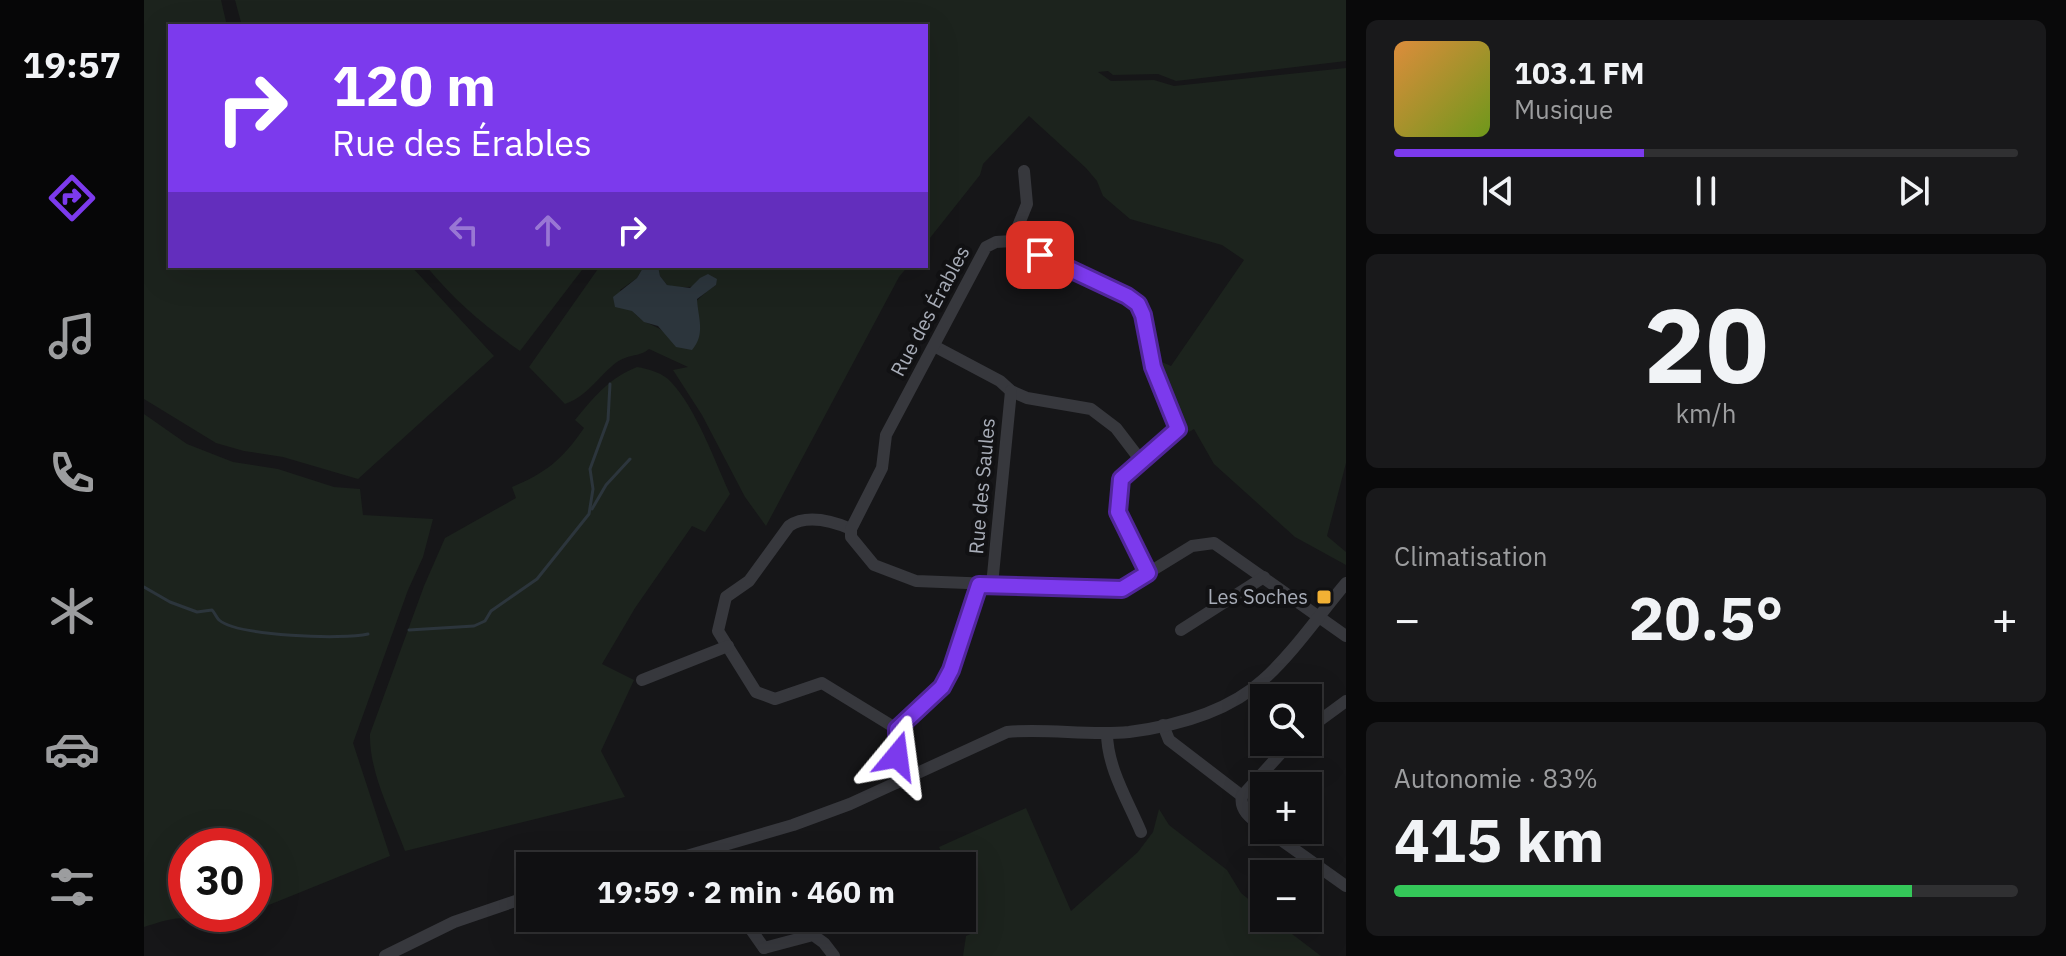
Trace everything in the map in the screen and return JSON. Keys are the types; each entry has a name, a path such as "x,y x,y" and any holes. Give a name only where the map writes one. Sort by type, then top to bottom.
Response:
{"street":[{"path":"1024,171 1027,204 1012,241 1127,296 1138,304 1143,315 1153,367 1178,429 1121,479 1118,512 1148,573"},
{"name":"Rue des Érables","path":"851,529 882,468 886,435 986,247 996,242 1012,241"},
{"path":"934,346 1027,398 1091,409 1116,428 1142,462"},
{"name":"Rue des Saules","path":"897,729 942,687 986,585 1011,391"},
{"path":"896,783 897,729 822,683 775,699 756,692 718,631 726,597 749,581 789,526 798,520 835,522 851,529 851,537 874,565 916,581 986,585 1122,589 1192,546 1214,543 1346,636"},
{"path":"1181,630 1264,577"},
{"path":"702,852 793,825 896,783 1007,732 1107,733 1186,720 1230,703 1261,683 1346,583"},
{"path":"642,680 728,646"},
{"path":"1322,719 1346,701"},
{"path":"1163,725 1169,740 1242,796"},
{"path":"1107,733 1112,764 1141,832"},
{"path":"1250,816 1243,811 1240,803 1242,796 1278,756"},
{"path":"1287,844 1346,886"},
{"path":"385,956 454,922 516,901"},
{"path":"751,932 762,952 813,935 834,956"}],"shaded area":[{"path":"144,0 221,0 227,24 168,24 168,268 413,268 494,356 358,479 283,457 216,443 144,399"},
{"path":"235,0 1346,0 1346,61 1176,81 1158,74 1113,75 1108,71 1098,72 1111,81 1154,80 1174,86 1346,68 1346,463 1327,536 1346,552 1346,565 1295,537 1214,464 1194,429 1189,432 1157,360 1171,366 1244,260 1222,245 1130,219 1103,196 1097,181 1086,168 1029,116 983,164 980,175 928,240 928,24 241,24"},
{"path":"428,268 583,268 520,351 470,312"},
{"path":"599,268 643,268 637,278 620,290 636,315 666,334 696,301 716,285 667,285 658,268 906,268 766,526 745,497 702,415 673,370 688,367 649,349 618,362 583,394 565,404 529,367"},
{"path":"643,268 658,268 667,285 690,288 708,274 717,279 716,285 697,299 700,332 692,350 676,347 658,326 644,322 632,311 615,307 613,297 637,278"},
{"path":"637,367 664,376 680,393 697,420 730,494 705,532 692,526 635,608 602,664 634,680 601,751 625,797 405,851 377,779 370,734 424,586 445,538 516,498 512,487 553,464 576,439 584,428 575,420 596,396 618,377"},
{"path":"144,414 187,444 233,462 278,469 334,487 360,489 363,515 433,519 423,557 408,590 353,743 390,856 272,904 272,828 168,828 168,920 144,927"},
{"path":"1026,808 1071,911 1138,852 1153,832 1159,809 1169,825 1227,870 1241,893 1250,900 1250,932 1289,932 1321,956 963,956 966,936 976,932 976,852 941,852 939,847"}],"waterway":[{"path":"409,630 474,626 485,621 491,611 537,579 589,514 593,489 590,469 608,420 610,384"},
{"path":"592,509 606,485 630,459"},
{"path":"144,587 170,602 197,612 212,610 219,620 246,630 315,636 368,634"}],"place":[{"name":"Les Soches","path":"1324,597"}],"route":[{"path":"897,756 897,729 942,687 951,670 979,585 1122,589 1148,573 1118,512 1121,479 1178,429 1153,367 1143,315 1138,304 1127,296 1040,255"}]}
